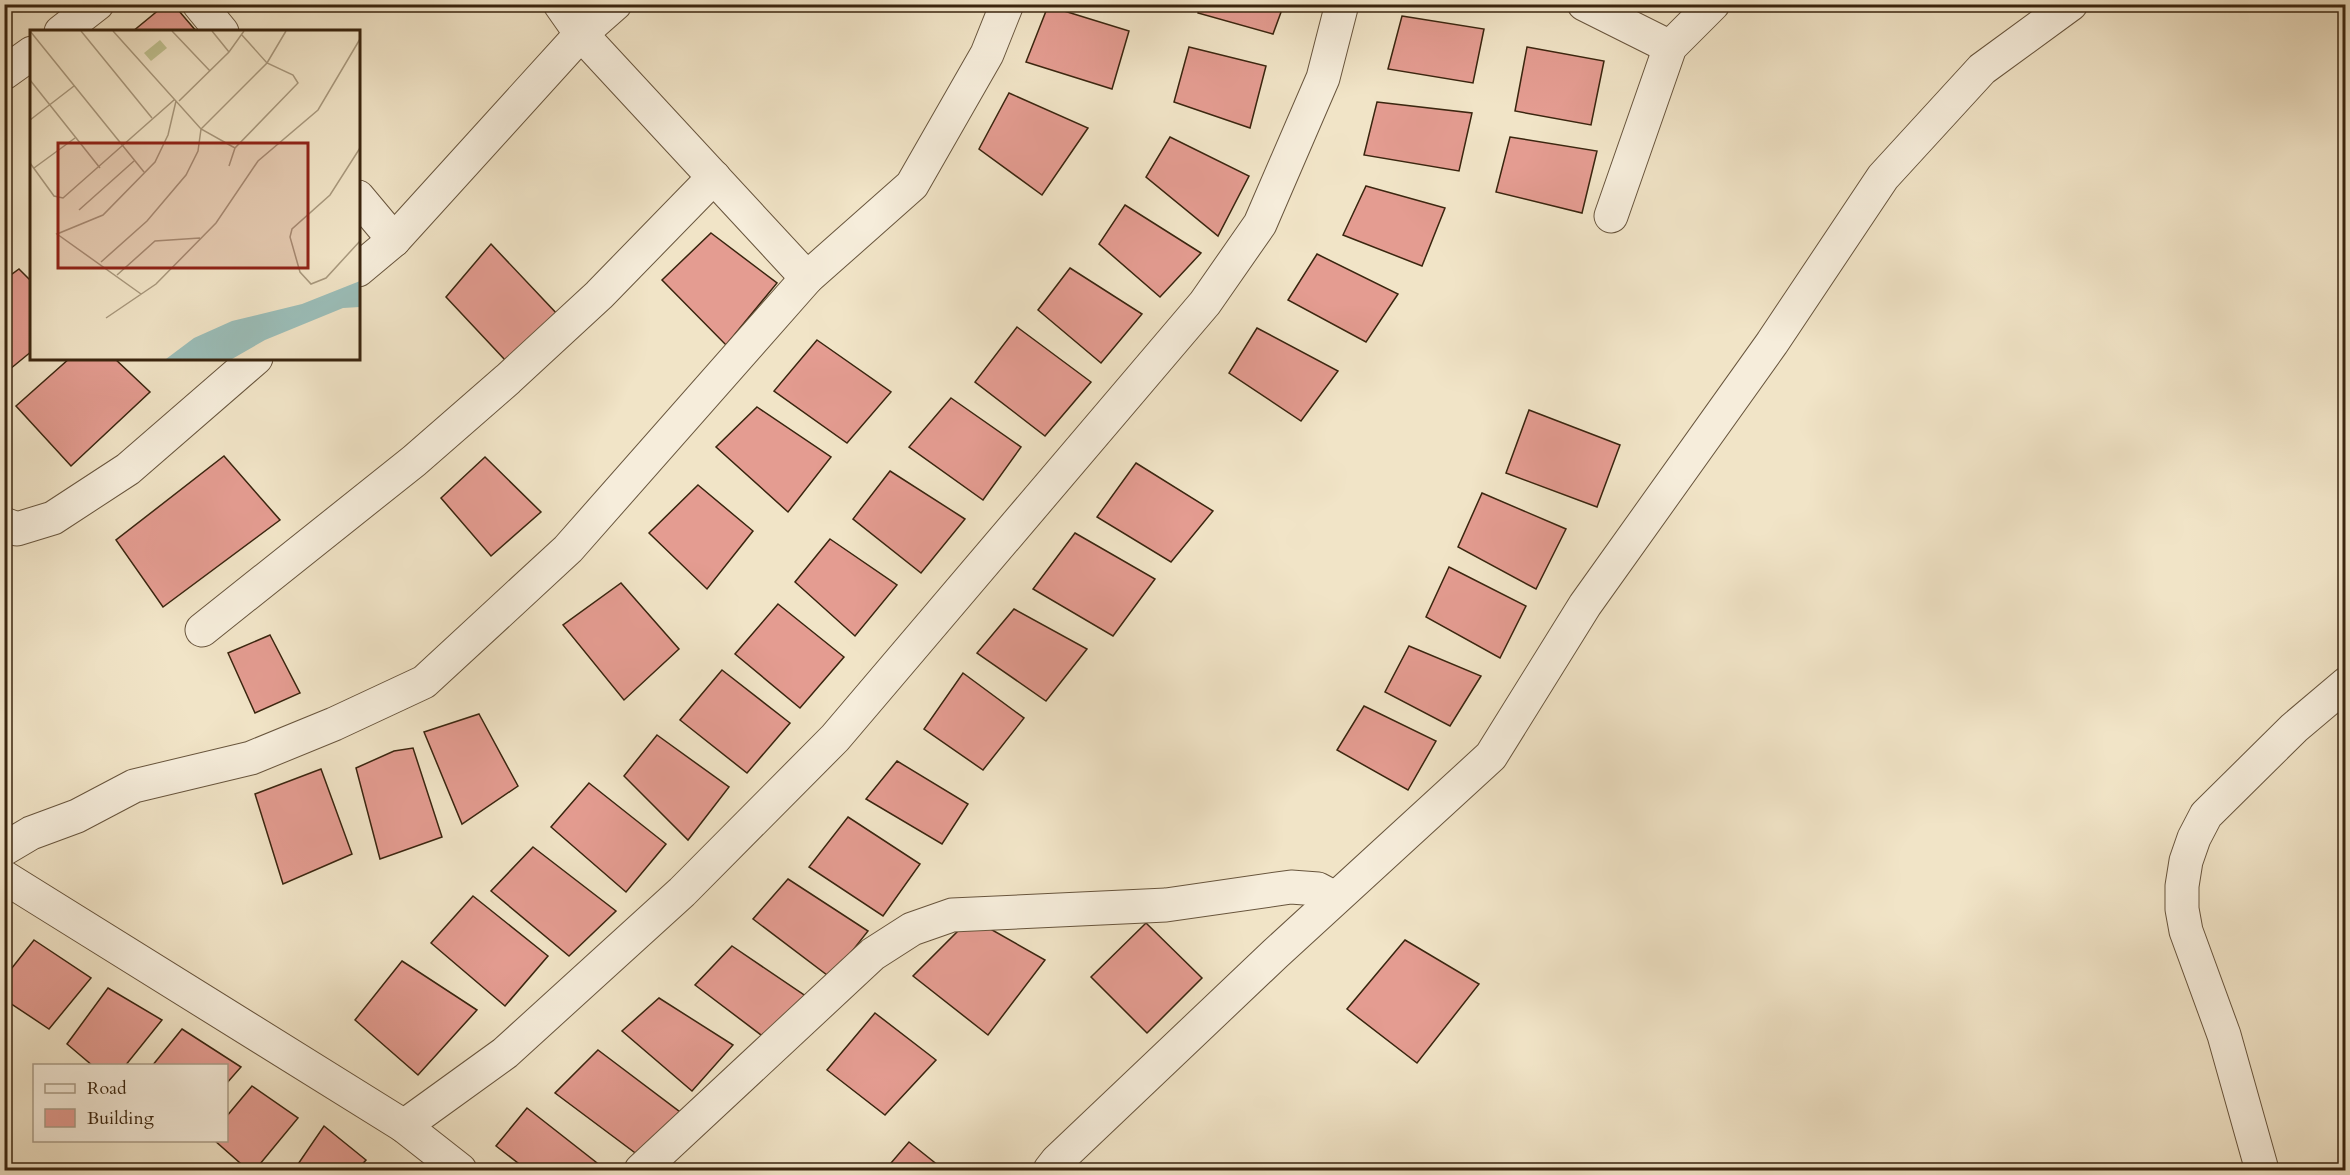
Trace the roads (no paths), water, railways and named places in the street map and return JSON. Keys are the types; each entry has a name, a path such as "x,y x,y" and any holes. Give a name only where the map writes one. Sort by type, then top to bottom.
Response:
{"street":[{"path":"64,30 98,4"},
{"path":"199,4 220,30"},
{"path":"560,4 581,33 807,278"},
{"path":"360,268 394,240 581,33 615,4"},
{"path":"4,849 31,833 77,816 134,786 251,758 334,724 424,681 568,549 807,278 912,185 987,54 1007,4"},
{"path":"404,1126 505,1053 682,892 835,738 1205,303 1260,224 1323,78 1342,4"},
{"path":"1584,4 1670,47"},
{"path":"1611,216 1670,47 1713,4"},
{"path":"1050,1170 1335,898 1491,756 1585,605 1772,343 1882,177 1982,69 2071,4"},
{"path":"4,73 30,54"},
{"path":"202,630 406,468 508,379 599,295 714,177"},
{"path":"360,199 394,240"},
{"path":"4,524 17,529 53,518 119,476 254,360"},
{"path":"2262,1170 2224,1035 2186,931 2182,909 2182,886 2186,861 2194,838 2206,815 2294,728 2346,684"},
{"path":"4,877 404,1126 459,1170"},
{"path":"641,1170 873,954 912,929 952,915 1166,905 1291,887 1318,890 1335,898"}]}
